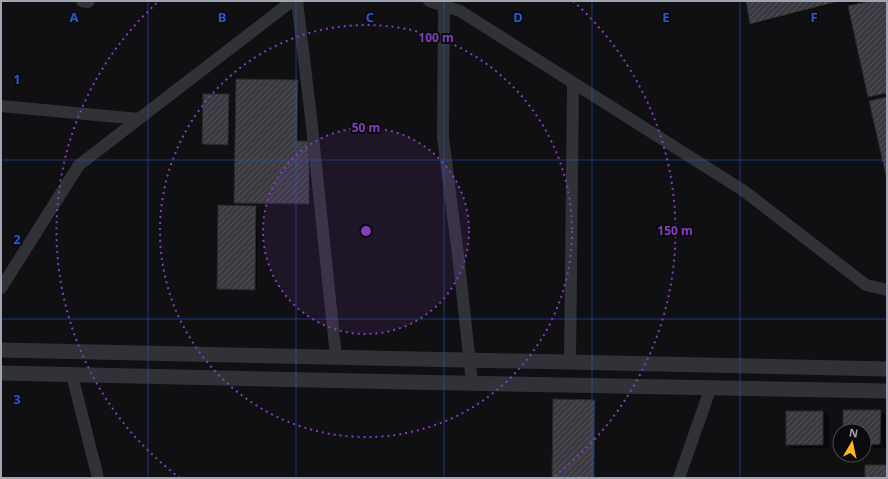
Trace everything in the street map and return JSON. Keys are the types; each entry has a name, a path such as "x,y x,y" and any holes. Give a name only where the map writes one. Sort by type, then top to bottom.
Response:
{"street":[{"path":"82,1 89,1"},
{"path":"1,288 79,166 292,1"},
{"path":"297,1 338,381"},
{"path":"429,1 460,11 744,191 866,285 887,290"},
{"path":"444,6 443,137 459,262 472,383"},
{"path":"570,362 573,83"},
{"path":"1,106 139,119"},
{"path":"1,350 887,369"},
{"path":"1,373 887,391"},
{"path":"72,375 98,478"},
{"path":"679,478 711,387"}],"building":[{"path":"746,1 834,1 835,2 750,24"},
{"path":"871,1 887,1 887,93 868,97 848,6"},
{"path":"236,79 298,80 297,141 309,141 309,204 234,203"},
{"path":"203,94 229,94 228,145 202,144"},
{"path":"887,97 887,180 869,101"},
{"path":"218,205 256,206 255,290 217,289"},
{"path":"553,399 595,400 594,478 552,478"},
{"path":"843,410 881,410 880,444 872,444 872,423 843,423"},
{"path":"786,411 823,411 823,445 786,445"},
{"path":"865,465 887,465 887,478 865,478"}]}
